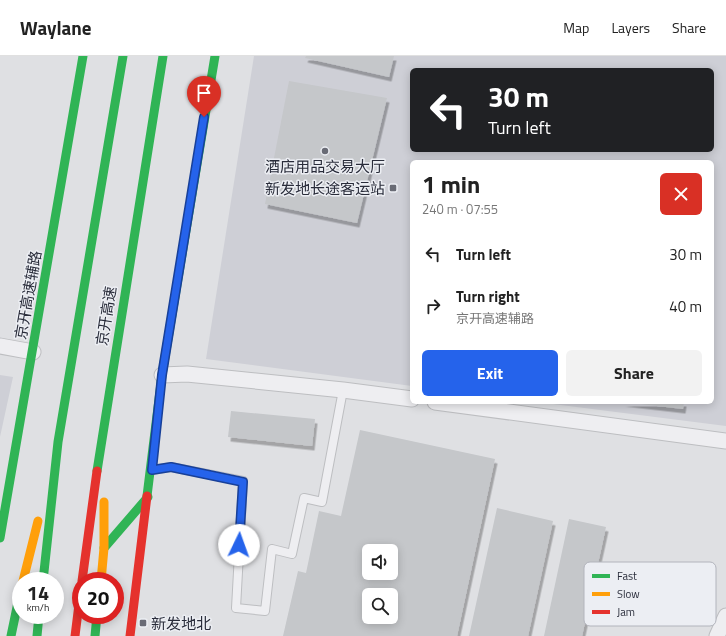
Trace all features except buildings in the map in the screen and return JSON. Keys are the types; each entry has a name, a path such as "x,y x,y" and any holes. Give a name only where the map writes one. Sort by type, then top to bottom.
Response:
{"main road":[{"name":"京开高速辅路","path":"0,538 83,56"},
{"name":"京开高速","path":"44,572 58,442 123,56"},
{"name":"京开高速","path":"83,572 105,412 163,56"},
{"path":"130,636 152,470 162,375 215,56"},
{"path":"101,572 104,548 105,412"},
{"path":"25,572 58,442"},
{"path":"104,548 148,497"},
{"path":"11,636 14,624"},
{"path":"37,636 38,624"},
{"path":"75,636 76,624"},
{"path":"95,636 96,624"}],"street":[{"path":"0,346 33,352"},
{"path":"162,375 187,374 343,390 410,399"},
{"path":"450,404 726,441"},
{"path":"717,636 726,616"}],"lane":[{"path":"152,470 171,467 243,482 236,608 265,611 272,549 292,554 304,498 322,502 343,390"}],"shaded area":[{"path":"254,56 726,56 726,426 553,404 714,404 714,160 410,160 410,386 206,359"},
{"path":"0,375 13,377 0,437"}],"traffic: fast":[{"path":"0,538 83,56"},
{"path":"44,572 58,442 123,56"},
{"path":"97,471 163,56"},
{"path":"147,496 162,375 215,56"},
{"path":"104,548 148,497"},
{"path":"11,636 14,624"},
{"path":"37,636 38,624"},
{"path":"95,636 96,624"}],"traffic: slow":[{"path":"102,572 104,548 104,502"},
{"path":"25,572 38,521"}],"traffic: jam":[{"path":"83,572 97,471"},
{"path":"130,636 147,496"},
{"path":"75,636 76,624"}],"place":[{"name":"酒店用品交易大厅","path":"325,151"},
{"name":"新发地长途客运站","path":"393,188"},
{"name":"新发地北","path":"143,623"}],"route":[{"path":"204,117 162,375 152,470 171,467 243,482 239,545"}]}
